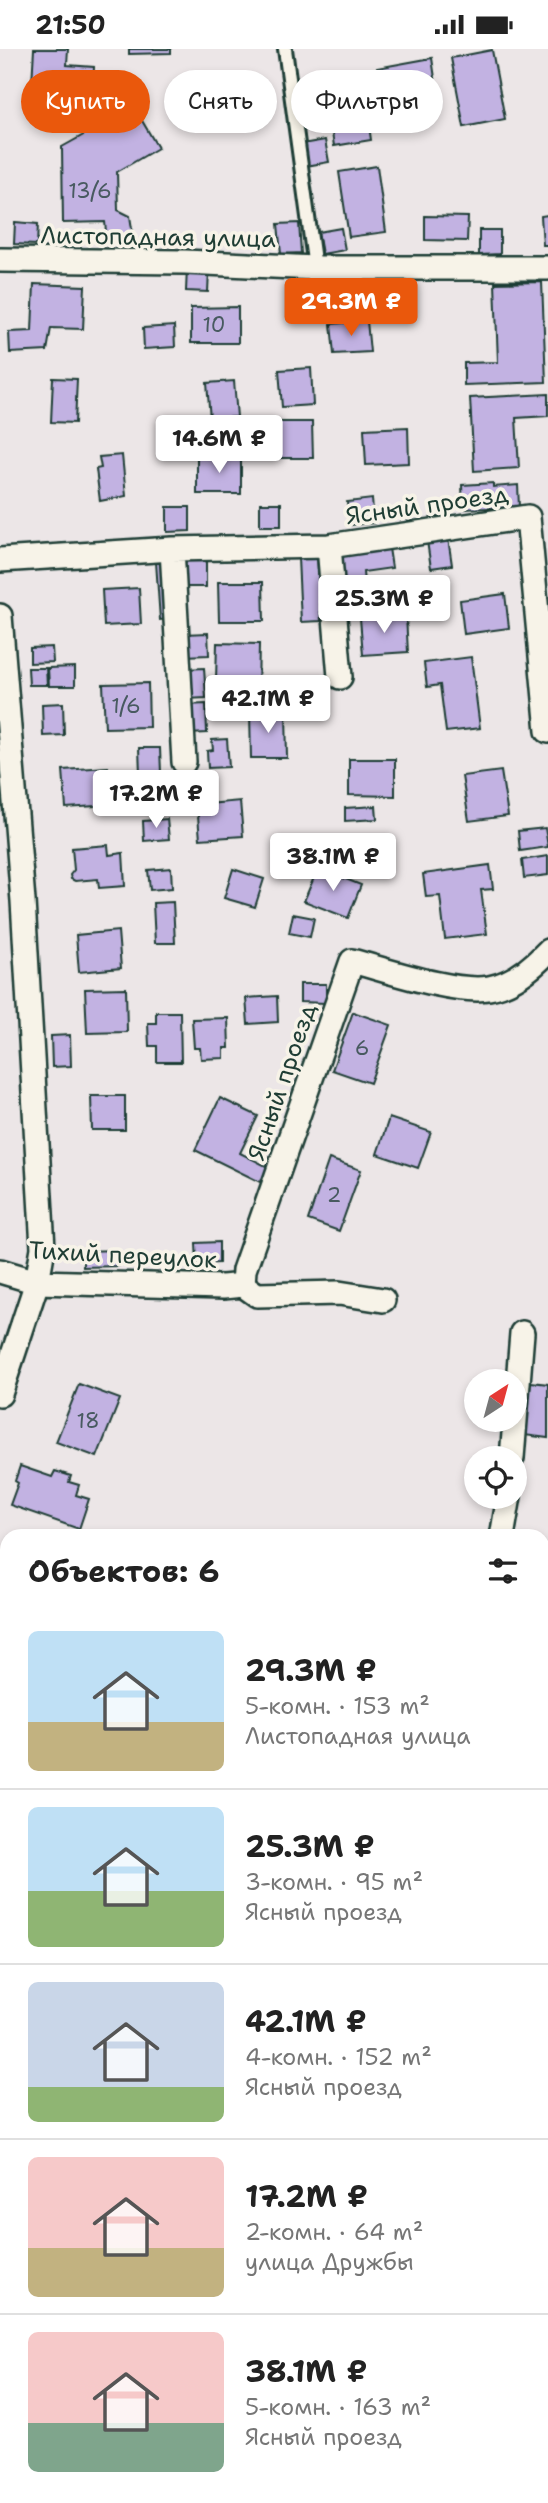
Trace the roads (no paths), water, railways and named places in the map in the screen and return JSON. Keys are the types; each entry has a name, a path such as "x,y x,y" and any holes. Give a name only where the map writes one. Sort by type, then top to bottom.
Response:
{"street":[{"name":"Листопадная улица","path":"0,260 185,262 315,268 548,268"},
{"name":"Ясный проезд","path":"0,560 172,549 329,546 538,515 548,731"},
{"name":"Ясный проезд","path":"329,546 340,677"},
{"path":"172,549 184,762"},
{"path":"0,616 23,901 43,1248 37,1282 0,1394"},
{"name":"Ясный проезд","path":"243,1285 244,1270 352,961 426,981 488,989 522,973 548,951"},
{"name":"Тихий переулок","path":"0,1271 37,1282 223,1287 243,1285"},
{"path":"243,1285 257,1295 339,1293 383,1300"},
{"path":"513,1446 522,1333"},
{"path":"503,1529 507,1509"}],"lane":[{"path":"285,49 315,268"}]}
